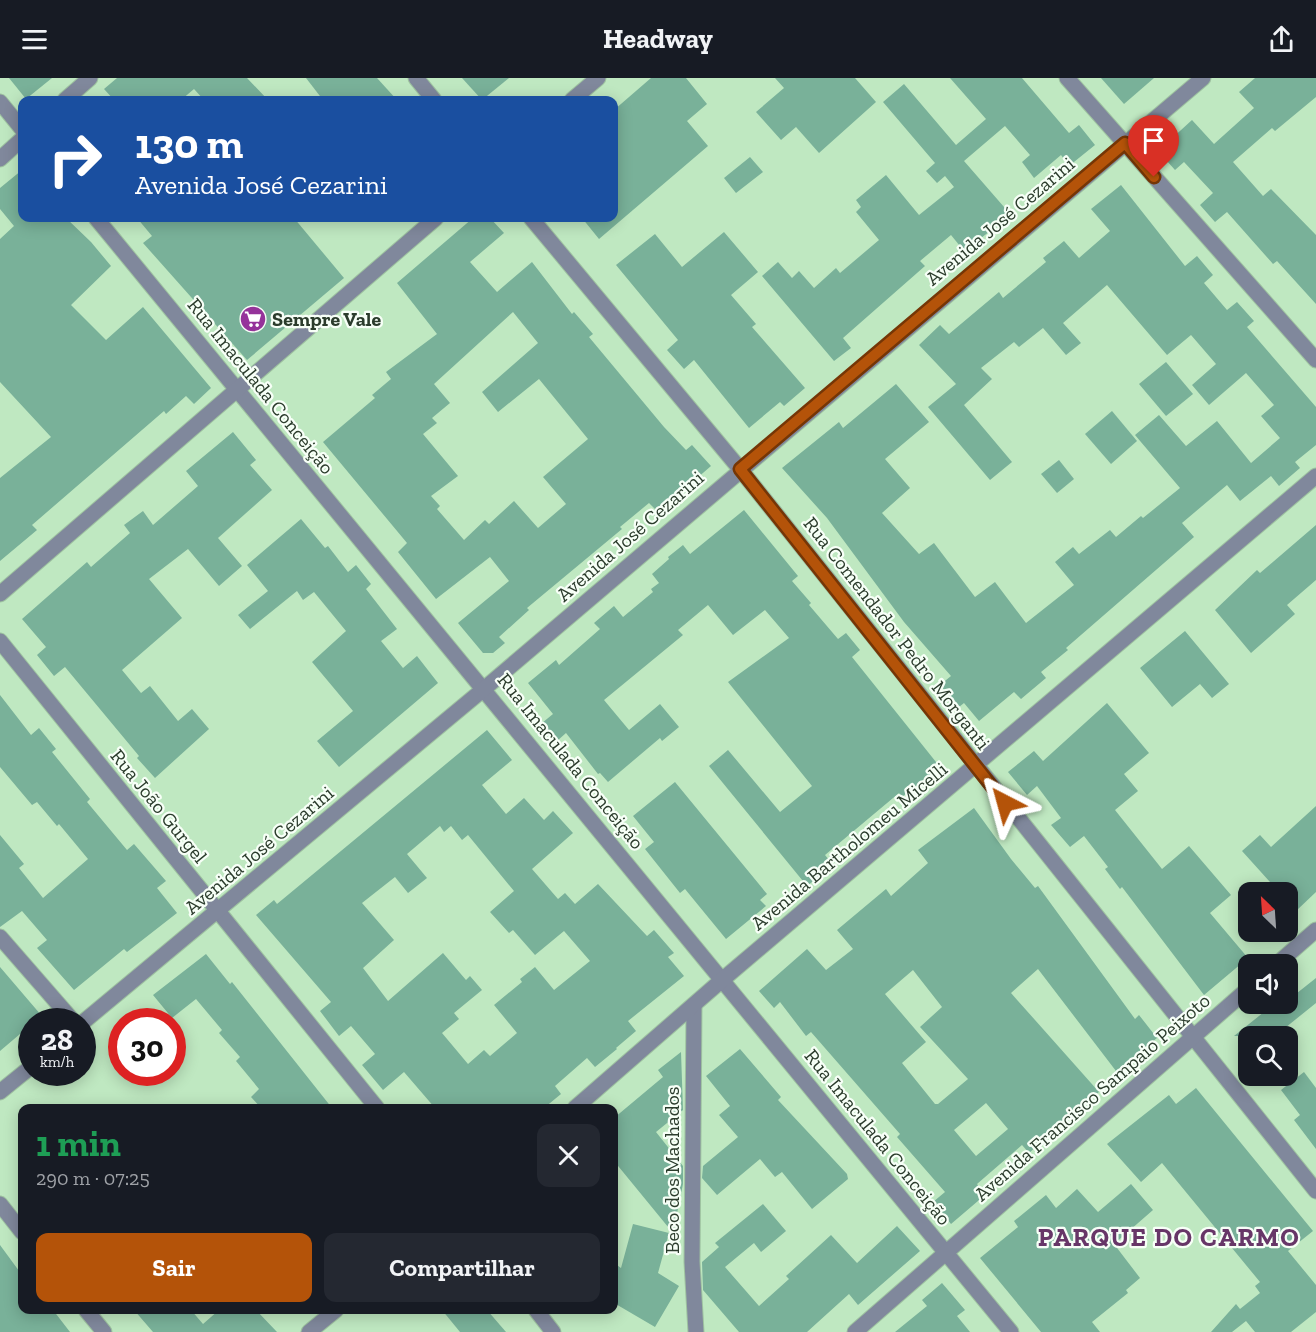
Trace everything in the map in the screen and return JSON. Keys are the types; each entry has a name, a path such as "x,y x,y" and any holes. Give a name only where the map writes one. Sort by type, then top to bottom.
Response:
{"street":[{"path":"70,96 90,78"},
{"path":"416,78 431,96"},
{"path":"577,96 598,78"},
{"path":"1067,78 1316,360"},
{"name":"Avenida José Cezarini","path":"96,1012 218,913 485,688 1203,78"},
{"path":"0,102 18,124"},
{"path":"0,159 18,143"},
{"name":"Rua Imaculada Conceição","path":"99,222 234,389 485,688 1011,1332"},
{"path":"0,594 234,389 431,222"},
{"name":"Rua Comendador Pedro Morganti","path":"534,222 740,469 1316,1191"},
{"name":"Avenida Bartholomeu Micelli","path":"579,1104 1316,476"},
{"name":"Rua João Gurgel","path":"0,641 374,1104"},
{"path":"1288,954 1316,930"},
{"path":"0,936 62,1008"},
{"name":"Avenida Francisco Sampaio Peixoto","path":"855,1332 1238,999"},
{"name":"Beco dos Machados","path":"694,1007 692,1262 696,1332"},
{"path":"0,1092 18,1077"},
{"path":"0,1204 18,1227"},
{"path":"89,1314 104,1332"},
{"path":"309,1332 331,1314"},
{"path":"539,1314 553,1332"}],"building":[{"path":"9,78 52,78 30,96 24,96"},
{"path":"117,78 247,78 264,96 200,96 194,89 186,96 110,96 104,89"},
{"path":"306,78 377,78 393,96 320,96"},
{"path":"462,78 509,78 487,96 478,96"},
{"path":"651,78 686,78 707,104 687,121 708,146 599,239 585,222 618,222 618,107"},
{"path":"775,78 855,78 876,102 819,153 796,127 781,140 756,112 784,88"},
{"path":"950,78 1022,78 1069,133 1079,125 1095,145 1069,166 1061,155 1034,178 1022,162 1030,155 1005,126 964,161 1011,215 964,251 951,235 920,261 925,266 843,338 851,348 834,361 762,276 778,262 792,278 799,271 814,288 836,268 840,273 879,240 856,212 861,207 856,200 886,175 919,215 954,187 945,176 937,183 926,171 935,163 883,102 904,84 956,145 986,119"},
{"path":"1101,78 1154,78 1124,104"},
{"path":"1255,78 1316,78 1316,97 1275,131 1272,128 1233,162 1263,196 1271,189 1316,235 1316,304 1277,261 1273,264 1227,212 1215,222 1200,205 1213,193 1184,162 1175,170 1158,151 1192,120 1214,144 1254,108 1239,92"},
{"path":"750,157 763,172 736,193 724,178"},
{"path":"18,173 18,222 70,222 111,266 71,305 106,340 143,307 211,388 194,404 186,396 166,414 164,411 32,525 37,530 0,561 0,478 51,437 0,382 0,239 14,226 0,209 0,188"},
{"path":"1121,185 1185,266 1197,256 1213,275 1204,283 1227,310 1237,302 1254,321 1247,327 1316,407 1316,445 1295,462 1300,468 1279,486 1271,476 1240,501 1227,485 1182,523 1194,537 1066,648 1068,650 1041,672 1046,678 1021,699 1014,692 979,721 964,703 959,707 940,685 951,676 904,622 827,518 782,468 839,422 843,428 896,384 929,422 885,459 910,488 882,513 919,554 934,543 975,597 995,582 1026,623 1074,585 1055,562 1073,547 1079,554 1110,530 1116,537 1180,488 1135,435 1159,415 1186,446 1217,421 1251,463 1280,438 1261,416 1274,405 1246,373 1209,405 1192,385 1216,364 1191,335 1167,355 1107,285 1063,323 1081,343 1066,355 1043,328 1019,347 1014,342 981,368 992,379 964,405 1012,462 990,480 928,407 956,384 919,345 940,325 949,334 999,292 1003,298 1046,262 1043,258 1064,241 1079,258 1110,231 1091,209"},
{"name":"Sempre Vale","path":"140,222 297,222 344,278 247,360 143,243 152,236"},
{"path":"468,222 494,222 504,233 470,262 497,292 532,262 572,314 574,312 593,334 589,337 664,427 686,450 692,445 711,466 658,512 649,503 620,527 622,529 527,608 529,610 499,637 505,643 493,653 483,653 458,623 509,581 490,557 436,599 398,552 407,543 323,442 375,398 372,395 391,379 386,372 437,334 397,283","holes":["513,312 538,343 482,392 498,412 539,379 588,439 543,477 566,504 538,528 514,501 489,524 485,520 464,540 437,509 440,506 431,496 458,476 423,434 437,423 432,418 450,403 434,384"]},
{"path":"724,232 758,272 731,295 756,324 752,327 805,388 784,406 780,402 749,428 694,360 684,369 667,350 678,340 616,265 655,234 682,267"},
{"path":"1166,362 1193,394 1166,416 1139,384"},
{"path":"1112,411 1137,441 1111,464 1085,434"},
{"path":"233,432 256,460 250,465 272,490 218,538 242,566 219,586 188,549 149,579 182,618 122,670 141,693 150,686 178,721 192,709 209,729 155,778 65,667 54,676 37,655 46,647 22,619 87,562 91,567 130,533 124,525 143,511 153,525 198,486 186,471"},
{"path":"1059,460 1074,479 1057,493 1041,474"},
{"path":"744,510 798,576 792,581 811,603 809,605 838,639 846,633 860,650 852,657 940,767 902,797 899,793 825,855 833,865 807,886 709,766 728,750 780,812 812,786 728,682 789,638 765,610 733,635 708,605 678,630 683,635 604,700 629,730 660,704 679,727 662,741 660,738 608,782 600,773 598,774 566,733 557,741 542,723 553,714 528,683 556,660 559,665 600,629 594,623 614,606 623,617 653,592 651,589 659,583 652,574 669,559 668,557 683,545 690,554"},
{"path":"301,519 325,548 328,546 348,572 356,565 371,584 366,589 397,629 381,641 403,668 417,656 438,683 339,767 317,741 353,711 312,662 346,631 314,592 303,600 297,591 250,629 238,615 268,591 247,565"},
{"path":"1316,525 1316,580 1287,605 1295,614 1251,653 1215,610 1257,570 1260,573"},
{"path":"1185,631 1229,684 1212,698 1200,684 1172,707 1140,668"},
{"path":"0,695 31,735 39,728 56,749 52,752 90,799 87,802 127,850 134,844 166,881 157,888 177,913 127,952 124,949 74,990 37,948 47,940 22,911 0,927 0,835 24,864 19,868 43,898 88,859 59,824 57,826 37,802 32,805 0,767"},
{"path":"1107,703 1149,753 1124,774 1138,791 1115,810 1162,869 1189,846 1231,895 1210,913 1245,954 1238,954 1238,966 1204,995 1122,887 1120,889 1105,869 1108,867 1084,836 1070,847 1051,825 1061,818 1037,786 1027,795 1008,772 1034,751 1043,761"},
{"path":"487,730 512,760 482,785 506,814 524,798 544,820 553,811 573,833 532,869 558,899 565,893 575,904 598,884 647,936 654,930 674,953 668,957 684,976 628,1021 636,1031 617,1049 595,1067 587,1058 555,1086 561,1094 549,1104 432,1104 404,1072 383,1090 362,1065 375,1054 351,1026 339,1036 320,1011 331,1002 256,915 274,900 277,904","holes":["440,826 444,832 451,826 462,840 468,835 514,891 490,912 509,933 513,930 535,955 564,931 590,961 554,990 535,967 520,979 522,982 494,1005 517,1033 490,1056 484,1050 468,1064 442,1033 459,1019 454,1013 482,990 470,976 466,980 443,953 388,1001 363,968 394,940 362,903 395,877 408,893 427,878 407,854"]},
{"path":"675,782 767,894 760,900 766,906 726,939 685,889 680,893 645,849 654,842 633,816"},
{"path":"1316,806 1316,892 1298,909 1298,882 1270,882 1242,851 1260,835 1271,847"},
{"path":"974,808 1011,859 1035,888 1038,886 1135,1019 1139,1015 1157,1038 1116,1071 1038,969 1011,993 1099,1092 1029,1153 1022,1145 977,1184 985,1195 951,1224 933,1202 945,1192 897,1137 900,1134 811,1032 806,1036 780,1002 774,1008 759,991 807,949 826,970 853,949 837,930 886,889 891,896 928,863 918,850","holes":["913,970 942,1007 920,1027 968,1079 938,1104 935,1104 902,1063 926,1042 885,994","986,1103 1008,1129 976,1156 954,1130"]},
{"path":"206,954 230,984 232,982 329,1104 257,1104 251,1097 259,1089 236,1061 240,1057 219,1033 222,1030 196,999 185,1008 164,1008 153,995"},
{"path":"0,967 35,1008 18,1008 18,1036 0,1051"},
{"path":"1316,978 1316,1003 1287,1026 1246,1026 1262,1014 1298,1014 1298,992"},
{"path":"740,1049 781,1097 778,1100 847,1174 848,1179 812,1209 782,1172 775,1177 760,1159 717,1195 702,1178 703,1166 738,1137 719,1115 730,1106 706,1076"},
{"path":"681,1052 683,1110 656,1132 683,1166 683,1184 673,1233 618,1166 618,1115 663,1077 658,1070"},
{"path":"1304,1072 1316,1088 1316,1149 1294,1120 1300,1115 1281,1090 1286,1086 1298,1086 1298,1077"},
{"path":"1196,1088 1313,1231 1288,1251 1316,1285 1316,1312 1291,1332 1255,1332 1246,1321 1232,1332 1211,1332 1236,1304 1240,1309 1260,1293 1255,1286 1260,1282 1162,1163 1141,1182 1107,1144 1169,1095 1176,1104"},
{"path":"1131,1184 1153,1210 1114,1244 1140,1278 1126,1290 1128,1293 1092,1322 1100,1332 1041,1332 980,1258 1018,1227 1014,1221 1046,1195 1056,1208 1077,1189 1098,1212"},
{"path":"763,1204 786,1231 761,1252 754,1243 725,1267 759,1306 789,1279 786,1276 831,1235 857,1263 897,1226 920,1251 858,1305 849,1294 807,1332 739,1332 703,1290 702,1262 719,1247 715,1243"},
{"path":"633,1224 669,1233 658,1273 679,1286 655,1327 618,1305 618,1266 621,1268"},
{"path":"0,1245 18,1270 18,1314 56,1314 70,1332 0,1332"},
{"path":"942,1283 965,1310 957,1316 970,1332 895,1332 927,1306 922,1300"},
{"path":"137,1314 194,1314 203,1324 214,1314 260,1314 277,1332 153,1332"},
{"path":"445,1314 490,1314 506,1332 460,1332"}],"place":[{"name":"Sempre Vale","path":"253,319"}],"district":[{"name":"PARQUE DO CARMO","path":"1169,1237"}],"route":[{"path":"1005,803 740,469 1125,143 1154,177"}]}
